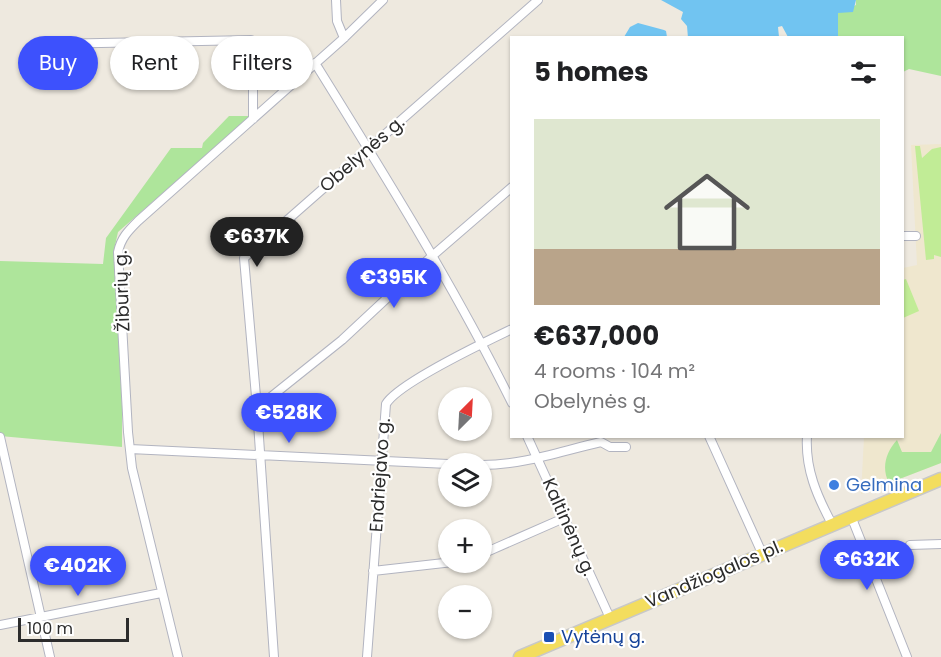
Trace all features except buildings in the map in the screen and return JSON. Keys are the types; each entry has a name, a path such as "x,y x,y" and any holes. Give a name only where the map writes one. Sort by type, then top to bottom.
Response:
{"main road":[{"name":"Vandžiogalos pl.","path":"520,657 941,479"}],"street":[{"path":"336,0 337,21 344,38"},
{"name":"Žiburių g.","path":"178,657 135,487 130,449 118,252 120,242 138,221 344,38 383,0"},
{"name":"Obelynės g.","path":"274,657 244,258 538,0"},
{"path":"98,43 251,40 253,43 253,119"},
{"path":"315,63 431,257 510,399"},
{"path":"257,408 342,340 431,257 510,189"},
{"path":"904,236 916,236"},
{"name":"Endriejavo g.","path":"366,657 385,406 389,399 437,368 510,330"},
{"path":"0,437 50,657"},
{"name":"Kaltinėnų g.","path":"528,438 610,618"},
{"path":"710,438 762,553"},
{"path":"807,438 809,470 819,499 832,524"},
{"path":"492,464 524,462 537,456 601,442 610,447 627,447"},
{"path":"130,449 438,464"},
{"path":"851,516 907,657"},
{"path":"492,550 564,518"},
{"path":"910,545 941,544"},
{"path":"373,571 438,564"},
{"path":"0,625 161,593"}],"shaded area":[{"path":"941,144 941,463 861,494 864,438 904,438 904,268 917,265 911,145"}],"green space":[{"path":"856,0 941,0 941,76 909,69 904,72 904,36 838,36 838,13 856,5"},
{"path":"229,116 251,116 118,232 114,250 122,447 0,436 0,261 103,264 106,238 171,148 202,148 203,143"},
{"path":"915,146 920,146 922,158 932,149 941,147 941,257 934,255 934,259 926,260"},
{"path":"906,279 919,311 904,318 904,280"},
{"path":"941,433 941,463 889,483 885,472 886,460 897,440 902,452 931,452"}],"water":[{"path":"661,0 856,0 853,12 838,13 838,36 787,36 782,26 778,27 779,36 688,36 687,26 681,19 683,12"},
{"path":"638,23 664,30 667,36 625,36 630,27"}],"place":[{"name":"Gelmina","path":"834,485"},
{"name":"Vytėnų g.","path":"549,637"}]}
